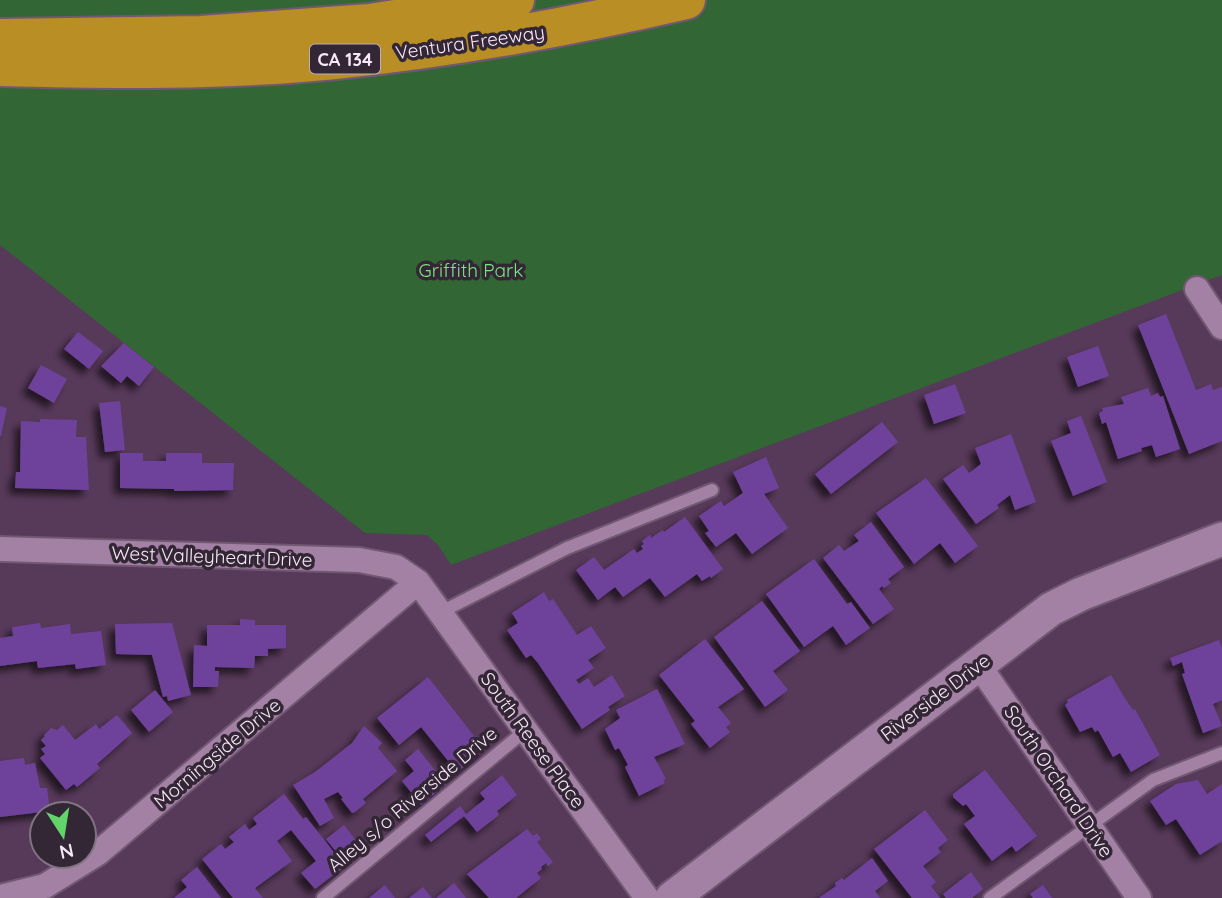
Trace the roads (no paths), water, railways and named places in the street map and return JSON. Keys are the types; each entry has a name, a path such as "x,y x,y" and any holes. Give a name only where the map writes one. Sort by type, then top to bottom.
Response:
{"highway":[{"path":"0,18 168,15 368,0"},
{"path":"0,38 201,35 344,25 515,0"},
{"name":"Ventura Freeway","path":"0,67 213,68 333,60 541,32 686,0"}],"main road":[{"name":"Riverside Drive","path":"673,898 1051,609 1081,594 1222,539"}],"street":[{"path":"1197,289 1222,327"},
{"name":"West Valleyheart Drive","path":"0,549 359,561 396,567 418,582"},
{"name":"South Reese Place","path":"418,582 648,898"},
{"name":"Morningside Drive","path":"0,897 45,886 98,853 418,582"},
{"name":"South Orchard Drive","path":"978,664 1139,898"}],"lane":[{"path":"441,612 567,548 712,490"},
{"name":"Alley s/o Riverside Drive","path":"323,898 526,730"},
{"path":"990,898 1153,780 1222,753"}],"park label":[{"name":"Griffith Park","path":"471,270"}]}
